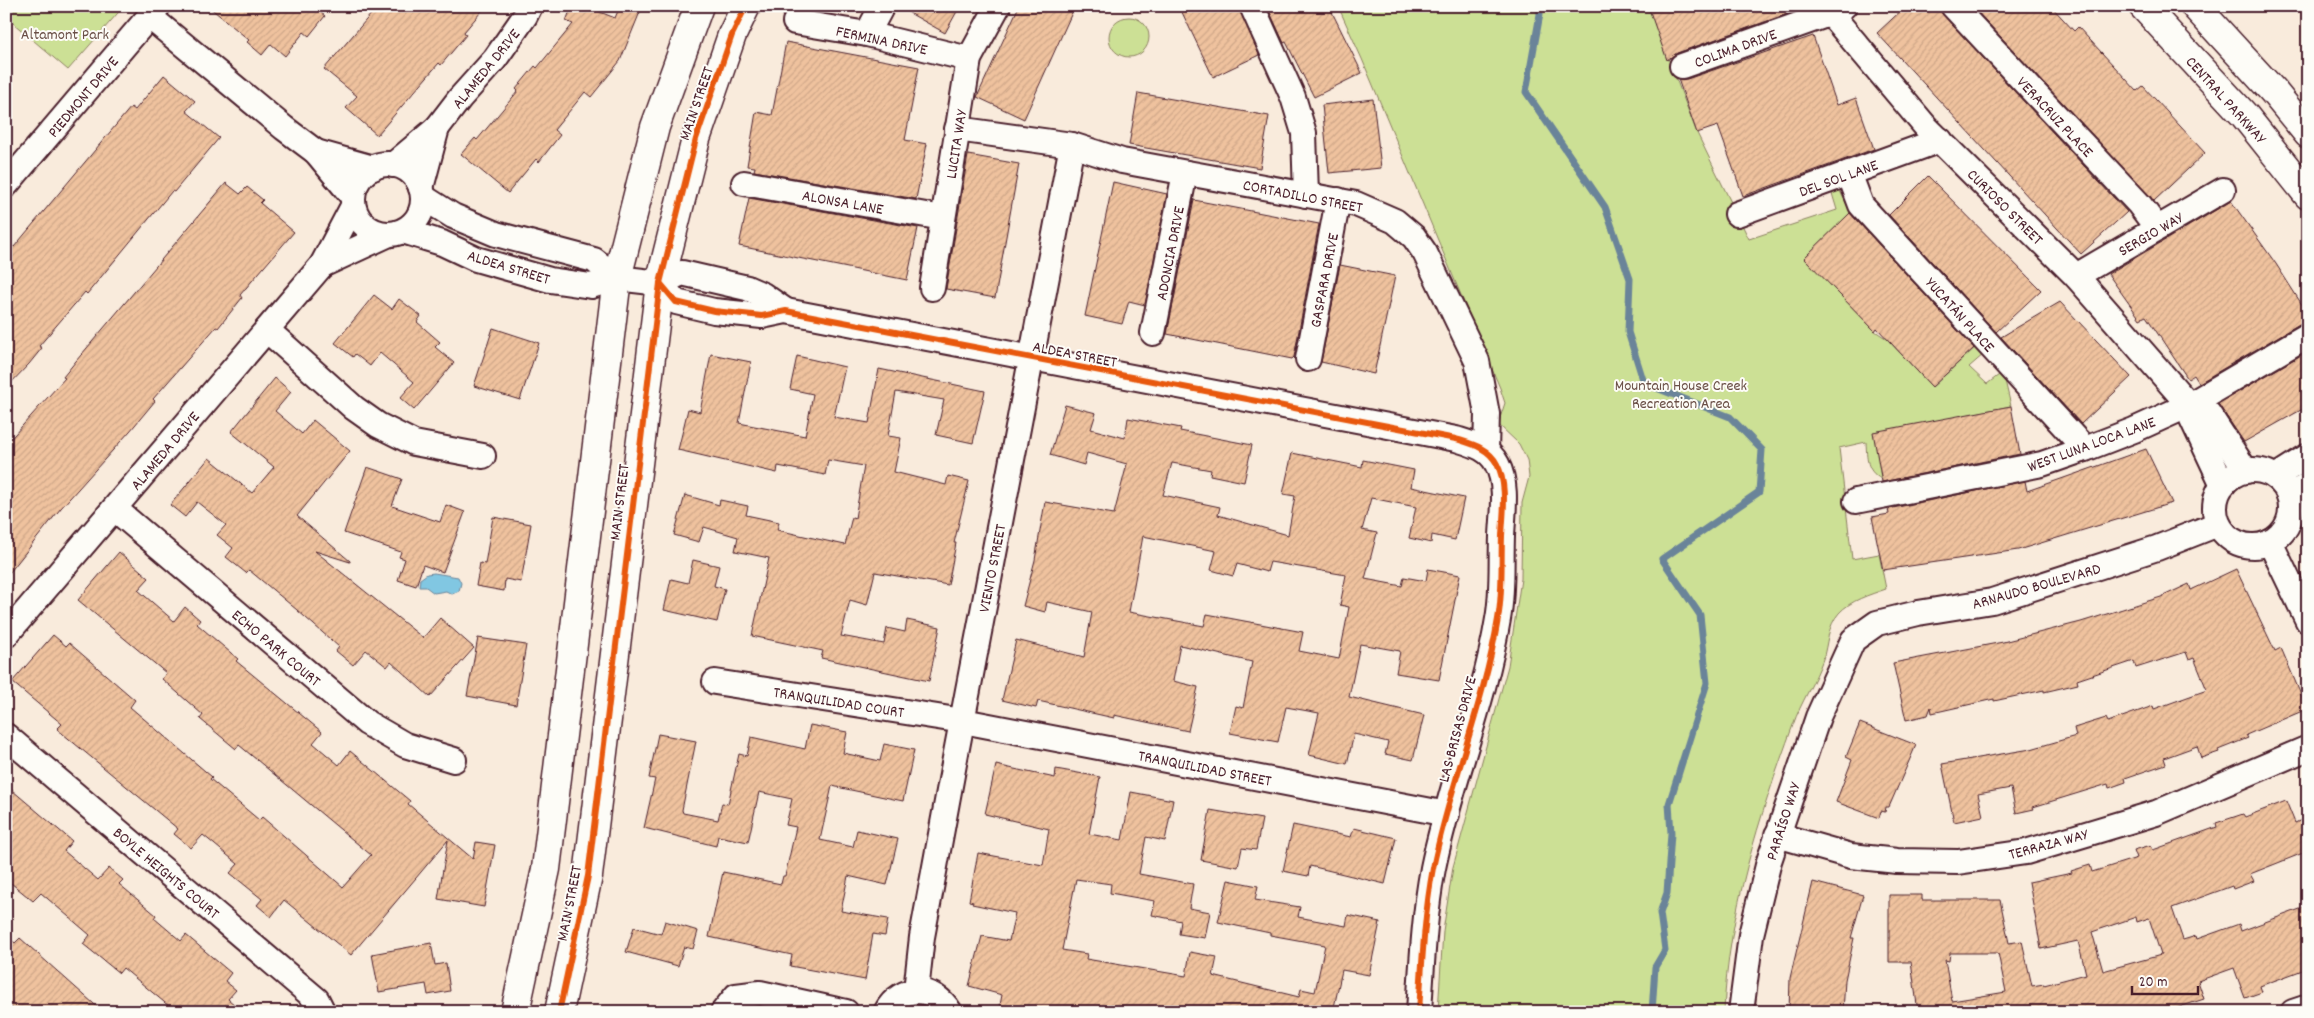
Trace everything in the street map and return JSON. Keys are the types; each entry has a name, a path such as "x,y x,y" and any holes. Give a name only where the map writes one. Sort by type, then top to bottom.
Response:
{"street":[{"name":"ALAMEDA DRIVE","path":"383,166 437,128 460,98 495,59 530,6"},
{"name":"MAIN STREET","path":"515,1012 546,869 617,278 655,127 699,6"},
{"name":"MAIN STREET","path":"560,1012 588,876 660,283 696,139 732,35 746,6"},
{"path":"867,34 882,6"},
{"name":"LUCITA WAY","path":"932,288 969,59 998,6"},
{"path":"1252,6 1293,97 1304,133 1306,195"},
{"name":"VERACRUZ PLACE","path":"1953,6 2139,204 2157,228"},
{"name":"CENTRAL PARKWAY","path":"2143,6 2245,116 2308,195"},
{"path":"2194,6 2273,91 2308,134"},
{"name":"COLIMA DRIVE","path":"1682,66 1832,9"},
{"name":"CURIOSO STREET","path":"1832,9 1940,140 2076,276 2189,405 2208,413 2246,471"},
{"path":"154,11 284,128 316,152 353,201 357,217 365,226 375,232 395,233 412,226 418,217 422,192 410,172 316,152"},
{"name":"PIEDMONT DRIVE","path":"6,185 154,11"},
{"name":"FERMINA DRIVE","path":"795,22 867,34 969,59"},
{"name":"ALAMEDA DRIVE","path":"422,192 437,128"},
{"name":"CORTADILLO STREET","path":"957,129 1072,145 1122,162 1338,200 1372,210 1395,222 1414,237 1425,253 1477,361 1487,414 1488,453"},
{"name":"DEL SOL LANE","path":"1736,214 1940,140"},
{"name":"VIENTO STREET","path":"916,991 922,937 1072,145"},
{"path":"353,201 359,179 383,166"},
{"name":"ADONCIA DRIVE","path":"1153,333 1185,173"},
{"name":"YUCATÁN PLACE","path":"1849,173 1861,205 2084,449"},
{"name":"ALONSA LANE","path":"744,183 943,218"},
{"name":"SERGIO WAY","path":"2076,276 2224,190"},
{"name":"ALDEA STREET","path":"422,192 453,216 496,234 594,260 617,278"},
{"name":"GASPARA DRIVE","path":"1308,359 1338,200"},
{"name":"ALAMEDA DRIVE","path":"6,635 322,265 353,201"},
{"name":"ALAMEDA DRIVE","path":"322,265 395,233"},
{"name":"ALDEA STREET","path":"395,233 442,243 476,259 550,280 590,286 617,278 660,283 682,273 728,282 763,295 786,311"},
{"name":"ALDEA STREET","path":"660,283 676,302 714,311 762,316 786,311 1456,439 1479,446 1488,453"},
{"path":"267,330 354,408 378,425 414,443 483,456"},
{"name":"WEST LUNA LOCA LANE","path":"1856,501 2042,464 2084,449 2134,430 2189,405 2308,335"},
{"name":"CURIOSO STREET","path":"2189,405 2192,419 2223,485"},
{"name":"LAS BRISAS DRIVE","path":"1419,1012 1426,918 1434,868 1446,814 1474,720 1498,618 1504,494 1498,465 1488,453"},
{"path":"2290,486 2256,470 2237,474 2223,485 2216,500 2215,508 2218,524 2225,534 2235,542 2246,546 2259,546 2270,542 2279,535 2288,522 2291,506 2290,486 2308,456"},
{"name":"ECHO PARK COURT","path":"114,509 367,724 405,745 454,760"},
{"name":"ARNAUDO BOULEVARD","path":"1853,640 1877,623 1918,613 1992,601 2157,548 2218,524"},
{"path":"2270,542 2308,621"},
{"name":"PARAÍSO WAY","path":"1741,1012 1751,935 1776,835 1818,717 1853,640"},
{"name":"TRANQUILIDAD COURT","path":"715,682 963,720"},
{"name":"TRANQUILIDAD STREET","path":"963,720 1446,814"},
{"name":"BOYLE HEIGHTS COURT","path":"6,736 310,994 323,1012"},
{"name":"TERRAZA WAY","path":"1776,835 1851,856 1897,861 1958,862 2026,852 2156,813 2308,748"},
{"path":"886,1012 898,997 916,991 936,996 944,1002 950,1012"},
{"path":"729,1004 760,993 846,1012"},
{"path":"2293,1012 2308,1007"}],"green space":[{"name":"Altamont Park","path":"6,6 124,6 68,70 6,17"},
{"name":"Mountain House Creek Recreation Area","path":"1338,6 1648,6 1697,133 1749,239 1837,210 1831,190 1838,187 1851,213 1805,258 1875,331 1887,339 1932,387 1976,347 1984,354 1969,367 1987,384 2003,372 2011,406 1875,433 1881,479 1870,468 1867,459 1866,442 1839,448 1852,559 1879,554 1886,589 1855,601 1844,608 1835,618 1830,629 1820,667 1793,725 1768,795 1747,866 1732,939 1724,1012 1438,1012 1443,931 1453,867 1508,666 1521,579 1522,503 1529,477 1527,460 1519,444 1498,424 1505,403 1500,388"},
{"path":"1125,17 1133,17 1140,20 1146,26 1149,37 1146,48 1140,54 1133,57 1125,57 1118,54 1112,48 1109,41 1109,33 1112,26 1118,20"}],"water":[{"path":"434,573 458,577 461,583 459,591 452,594 446,591 434,593 426,587 419,587 420,579 427,574"}],"building":[{"path":"208,6 313,6 325,16 309,36 304,32 285,56 271,44 262,55 247,42 249,40"},
{"path":"378,6 486,6 464,32 466,35 441,65 439,63 377,135 346,108 357,96 324,69"},
{"path":"572,6 585,6 615,18 620,6 640,12 620,61 591,97 585,92 554,130 560,135 539,162 536,159 508,193 461,154 475,138 477,140 518,91 516,89 535,66 537,68 573,24 566,21"},
{"path":"897,6 960,6 945,33"},
{"path":"1019,6 1075,6 1024,119 977,97"},
{"path":"1179,6 1239,6 1259,55 1213,77"},
{"path":"1267,6 1329,6 1362,73 1314,97 1286,42 1284,43"},
{"path":"1648,6 1784,6 1787,14 1677,53 1667,60"},
{"path":"1906,6 1940,6 1943,15 2127,212 2081,254 1877,33"},
{"path":"1972,6 2051,6 2074,31 2078,27 2137,91 2143,86 2205,153 2154,201"},
{"path":"1813,36 1837,105 1856,98 1874,149 1743,196 1718,126 1697,133 1678,79 1687,79"},
{"path":"786,42 919,67 905,140 927,144 916,199 754,171 755,167 747,166 756,112 772,115"},
{"path":"164,75 195,101 186,111 219,138 174,192 172,191 87,294 85,292 39,346 42,348 29,364 6,388 6,241 14,247 131,107 135,110"},
{"path":"1138,93 1269,116 1260,168 1129,145"},
{"path":"1373,99 1381,168 1329,173 1322,105"},
{"path":"968,155 1019,164 995,298 946,289"},
{"path":"1928,176 2041,290 1996,332 1889,215"},
{"path":"1113,182 1167,194 1145,305 1129,301 1122,324 1085,316"},
{"path":"226,183 240,194 247,187 263,200 260,203 294,232 240,295 242,298 218,328 216,327 153,399 155,401 61,508 6,577 6,444 65,378 63,377 76,361"},
{"path":"749,198 918,228 907,280 739,246"},
{"path":"1194,200 1319,224 1294,357 1292,359 1167,334"},
{"path":"2231,201 2276,264 2308,314 2308,321 2301,323 2199,383 2194,375 2188,379 2146,316 2140,319 2108,274"},
{"path":"1850,213 1974,348 1932,387 1877,328 1875,331 1804,258"},
{"path":"1340,265 1395,276 1374,374 1321,362"},
{"path":"374,295 392,309 399,299 421,316 417,322 440,342 435,347 454,363 414,410 400,398 414,382 380,353 370,366 355,354 353,357 335,343"},
{"path":"2060,302 2131,377 2081,424 2001,337"},
{"path":"493,328 539,343 520,400 474,386"},
{"path":"2308,351 2308,406 2244,442 2218,404"},
{"path":"711,354 751,362 739,423 805,436 813,394 790,389 797,356 845,367 834,417 869,423 879,369 985,391 973,443 936,435 944,400 896,392 888,436 901,438 894,472 946,485 948,476 969,481 954,543 956,543 948,585 875,572 867,605 850,600 841,636 884,644 887,628 905,632 907,620 940,627 929,681 821,658 823,651 752,636 769,558 735,551 738,537 704,527 699,542 674,535 685,495 719,505 720,500 748,506 746,515 779,522 777,530 845,545 852,517 855,518 864,466 828,460 825,475 778,466 777,473 678,450 688,409 700,412"},
{"path":"275,378 291,392 275,411 302,434 313,420 350,451 297,516 350,562 315,551 423,638 440,618 474,648 430,697 391,662 387,667 366,650 353,665 336,651 339,647 297,610 249,570 246,573 226,557 233,548 217,535 226,525 197,502 185,517 170,505 209,458 252,493 274,467 231,432"},
{"path":"1065,405 1096,413 1091,429 1125,438 1128,418 1181,428 1180,431 1252,445 1244,482 1210,475 1211,470 1172,463 1163,495 1220,507 1218,515 1288,535 1295,496 1283,494 1292,453 1362,467 1363,460 1414,470 1411,487 1464,498 1455,540 1432,535 1431,543 1409,538 1416,507 1371,498 1362,530 1377,533 1365,579 1402,586 1404,577 1426,581 1428,569 1460,575 1439,680 1396,673 1400,651 1360,644 1349,697 1424,715 1413,760 1385,754 1388,742 1354,734 1347,764 1309,755 1319,713 1286,707 1278,742 1230,733 1236,706 1243,708 1252,662 1180,645 1173,681 1198,687 1188,731 1114,715 1114,718 1038,701 1036,708 1002,700 1016,640 1084,657 1092,612 1047,602 1045,612 1023,606 1035,560 1045,502 1114,514 1127,464 1087,453 1084,465 1050,455","holes":["1143,536 1216,551 1211,570 1233,576 1237,564 1267,572 1270,562 1346,575 1340,605 1349,607 1339,659 1299,651 1303,632 1207,614 1204,626 1129,612"]},
{"path":"2011,406 2020,454 1882,482 1873,432"},
{"path":"2146,449 2172,503 2018,550 1883,570 1872,517 1889,514 1888,509 2025,481 2027,491"},
{"path":"367,467 402,479 392,506 440,522 446,505 465,512 443,572 423,565 416,586 398,580 405,559 399,557 401,552 344,533"},
{"path":"493,517 531,524 521,582 505,579 504,591 476,586 480,563 485,564"},
{"path":"119,552 149,578 138,590 174,621 185,607 200,620 197,624 238,659 236,661 322,732 313,743 339,765 350,751 410,801 408,804 473,859 476,842 495,845 484,907 438,899 448,840 351,955 284,900 271,917 257,905 262,899 230,873 238,864 203,835 191,848 174,834 178,829 57,729 62,724 12,682 53,635 66,646 69,643 135,700 130,707 212,777 210,779 259,820 262,817 343,887 371,855 239,745 236,749 200,719 203,715 162,679 166,673 78,600"},
{"path":"693,560 719,566 714,586 725,589 717,622 664,610 671,579 688,583"},
{"path":"2236,569 2275,651 2281,648 2307,709 2246,735 2248,738 2218,750 2219,752 2201,758 2197,746 2164,758 2166,764 2125,778 2126,782 2109,788 2108,784 2033,807 2034,809 2016,813 2011,788 1978,794 1983,816 1954,822 1942,764 2031,749 2076,736 2074,728 2106,718 2108,722 2153,706 2154,709 2207,690 2194,658 2189,660 2186,652 2136,668 2134,661 2077,680 2078,684 2044,692 2044,690 1994,701 1994,699 1932,713 1931,707 1928,715 1906,720 1893,663 2003,642 2081,622 2161,597 2189,584 2191,590"},
{"path":"478,638 526,645 516,705 467,696"},
{"path":"1860,723 1916,745 1889,807 1886,807 1885,812 1881,811 1879,818 1836,802 1852,760 1846,757"},
{"path":"810,725 847,732 843,753 880,761 884,744 914,750 903,801 832,786 820,840 853,847 857,830 898,839 887,885 848,876 841,911 888,919 885,936 873,934 865,980 790,966 792,955 709,937 723,872 781,884 783,876 785,876 796,827 786,825 792,799 759,792 748,842 718,836 716,846 644,828 655,779 649,778 658,734 696,741 682,810 683,813 718,820 722,803 728,804 739,754 747,756 751,737 805,749"},
{"path":"996,765 1055,778 1056,769 1100,777 1089,834 1122,840 1131,792 1173,800 1165,841 1146,837 1139,874 1193,884 1189,908 1210,912 1205,938 1179,934 1181,921 1152,915 1155,901 1110,893 1111,884 1076,879 1062,950 1087,954 1086,959 1186,976 1190,952 1217,957 1213,976 1299,997 1301,989 1315,992 1325,945 1270,935 1270,933 1218,922 1228,880 1258,886 1255,900 1300,907 1298,917 1346,926 1348,915 1380,922 1369,975 1342,970 1333,1012 1038,1012 1000,1005 1002,995 969,986 982,936 1009,941 1015,913 972,904 973,902 969,901 978,853 1043,865 1049,829 985,814"},
{"path":"6,785 72,841 64,851 98,880 109,868 123,880 119,884 156,915 154,918 181,941 186,935 231,973 225,981 236,990 228,999 243,1012 176,1012 123,968 119,973 83,944 90,935 41,893 33,901 6,879"},
{"path":"2286,801 2295,823 2308,817 2308,851 2250,874 2254,881 2233,889 2232,886 2172,908 2183,940 2196,936 2197,939 2239,924 2241,931 2308,906 2308,968 2260,986 2262,992 2245,998 2234,968 2198,981 2204,999 2164,1012 1918,1012 1911,962 1889,962 1889,895 1922,895 1922,900 2000,900 2009,943 2022,941 2032,986 2044,985 2086,974 2078,941 2041,949 2029,882 2072,873 2071,871 2090,865 2092,872 2137,858 2134,850 2151,845 2153,850 2217,827 2216,823 2243,814 2245,817","holes":["2136,917 2137,922 2149,918 2161,955 2103,971 2092,932","1950,953 1998,953 2006,992 1952,1001 1945,960 1949,961"]},
{"path":"1210,810 1262,819 1256,850 1242,848 1238,867 1201,860"},
{"path":"1293,825 1351,837 1354,828 1396,838 1385,884 1310,866 1308,876 1283,871"},
{"path":"1813,882 1863,895 1851,938 1854,938 1845,980 1843,1012 1789,1012 1790,978"},
{"path":"665,921 698,931 693,949 684,947 678,966 626,952 634,927 661,934"},
{"path":"6,936 15,943 20,938 103,1012 17,1012 6,1003"},
{"path":"431,943 435,965 446,963 450,991 428,995 426,984 379,992 372,954"}],"waterway":[{"path":"1539,6 1540,14 1526,92 1605,207 1630,279 1628,332 1644,383 1730,417 1762,450 1759,492 1662,559 1700,615 1707,683 1669,804 1671,833 1667,893 1660,913 1665,950 1655,967 1652,1012"}],"cycle path":[{"path":"559,1012 588,876 660,283 696,139 732,35 746,6"},
{"path":"660,283 676,302 714,311 762,316 786,311 1456,439 1485,450 1497,464 1504,490 1500,609 1492,651 1476,713 1448,806 1433,868 1425,922 1419,1012"}]}
